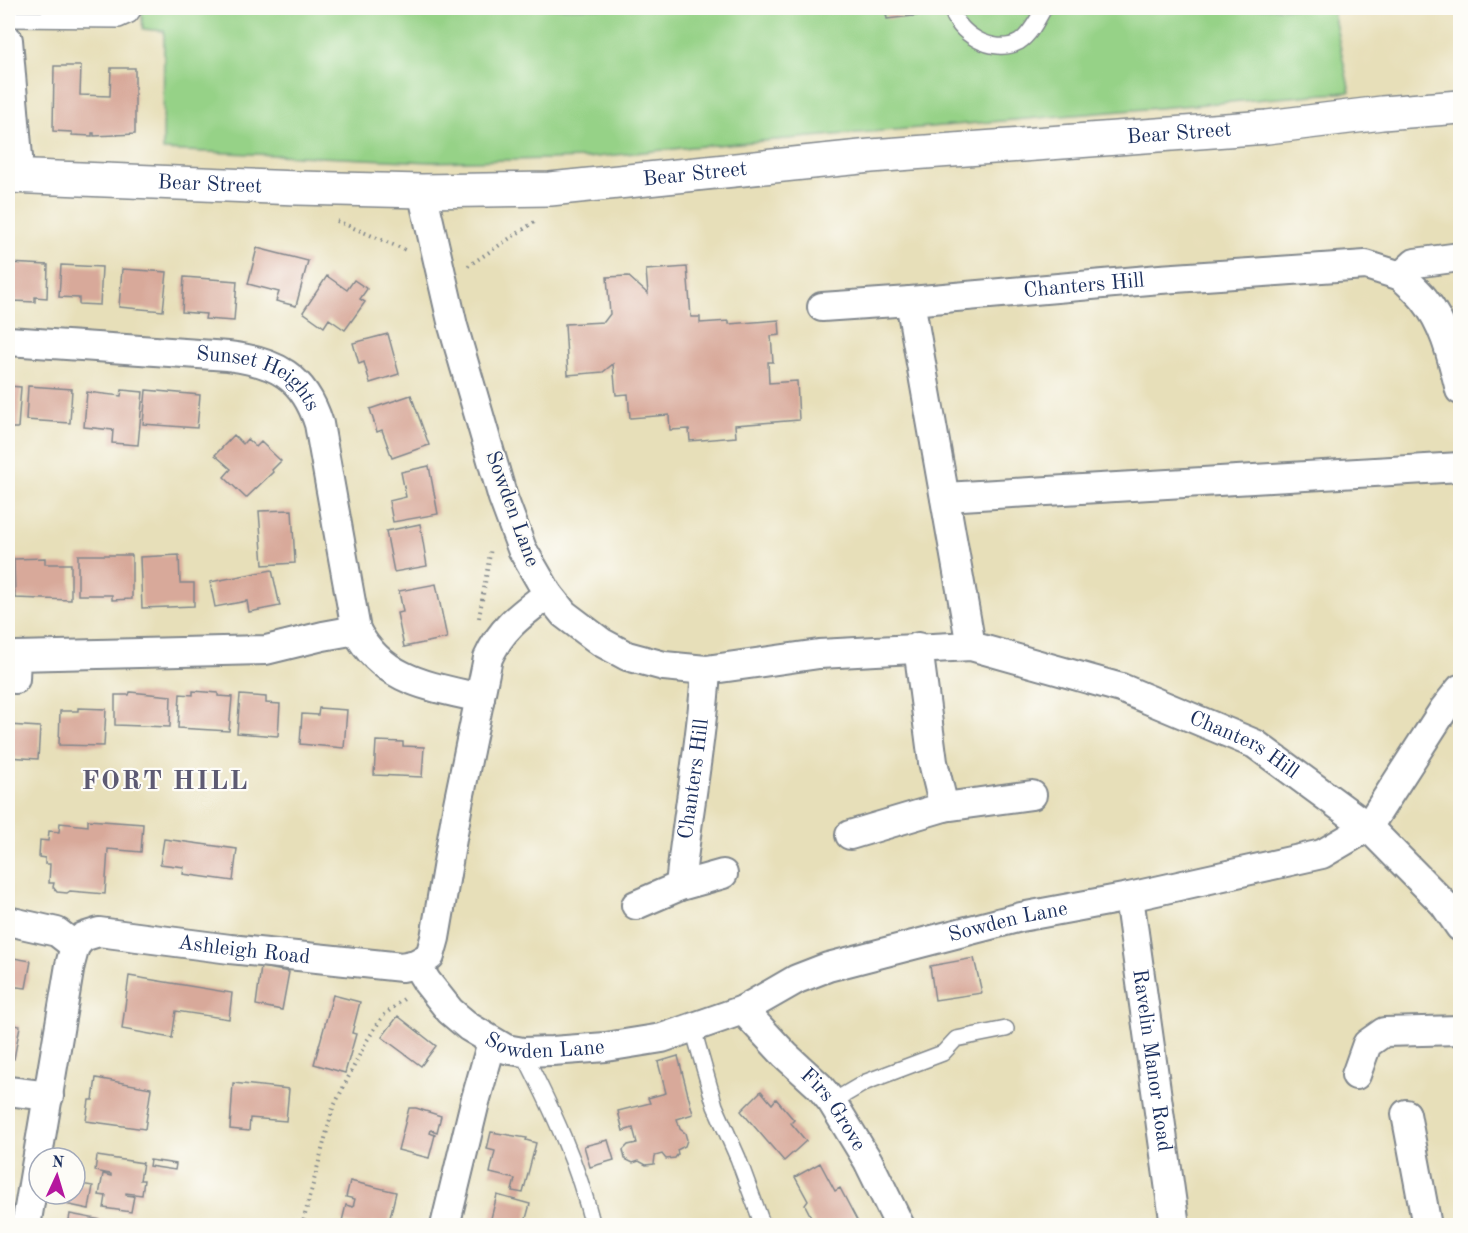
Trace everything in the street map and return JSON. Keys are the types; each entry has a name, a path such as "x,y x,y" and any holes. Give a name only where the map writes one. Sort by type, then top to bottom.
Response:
{"street":[{"path":"8,40 18,157 12,177"},
{"name":"Bear Street","path":"12,177 205,185 422,190 550,189 871,156 1267,127 1461,106"},
{"name":"Sowden Lane","path":"422,190 453,326 503,498 522,549 548,594 510,623 495,643 484,670 435,938 430,956 421,973 450,1011 469,1027 506,1049 523,1052 606,1047 662,1038 743,1010 797,979 828,967 1021,917 1129,897 1322,854 1368,826"},
{"path":"1401,276 1415,263 1461,257"},
{"name":"Chanters Hill","path":"822,307 1160,279 1366,265 1401,276 1424,298 1436,317 1450,348 1461,390"},
{"path":"910,300 971,646"},
{"name":"Sunset Heights","path":"8,340 228,356 250,359 282,370 303,389 311,402 318,424 356,630 364,645 371,654 398,674 419,683 480,698"},
{"path":"945,497 1461,467"},
{"name":"Chanters Hill","path":"548,594 577,626 601,642 627,656 664,666 706,670 819,654 971,646 1121,688 1255,744 1368,826"},
{"path":"16,656 266,650 356,630"},
{"path":"918,648 933,762 944,807"},
{"name":"Chanters Hill","path":"680,886 685,833 704,704 706,670"},
{"path":"1455,707 1368,826 1444,904 1461,927"},
{"path":"850,835 944,807 1032,795"},
{"path":"636,905 680,886 723,874"},
{"name":"Ravelin Manor Road","path":"1129,897 1175,1226"},
{"path":"8,921 57,932 75,946 26,1226"},
{"name":"Ashleigh Road","path":"75,946 83,937 99,932 230,949 402,967 421,973"},
{"name":"Firs Grove","path":"743,1010 784,1055 819,1086 832,1102 868,1161 900,1226"},
{"path":"1356,1074 1367,1044 1384,1032 1461,1030"},
{"path":"445,1226 472,1113 492,1042"},
{"path":"8,1091 49,1096"},
{"path":"1406,1114 1427,1226"}],"lane":[{"path":"8,19 119,20 130,15 135,8"},
{"path":"952,8 956,22 968,34 983,42 1009,46 1020,41 1044,8"},
{"path":"693,1029 715,1107 738,1158 763,1226"},
{"path":"832,1102 866,1082 943,1053 956,1039 1006,1029"},
{"path":"523,1052 572,1156 593,1226"}],"path":[{"path":"333,219 440,273 540,218"},
{"path":"478,620 492,547"},
{"path":"302,1226 333,1108 348,1076 383,1016 421,973"}],"green space":[{"path":"141,8 1332,8 1350,92 692,147 587,158 431,162 163,150 164,31 143,29"}],"building":[{"path":"23,8 85,8 85,11 23,10"},
{"path":"885,8 929,8 930,14 887,19"},
{"path":"54,66 81,66 80,95 110,96 111,68 135,68 135,134 94,136 92,133 92,136 53,131"},
{"path":"257,248 308,261 296,306 276,301 279,292 248,284"},
{"path":"8,263 48,265 47,298 35,297 35,302 13,301 13,296 8,295"},
{"path":"61,265 102,267 100,305 79,304 79,298 59,297"},
{"path":"687,267 691,317 700,317 700,323 729,321 729,324 779,320 780,335 771,336 773,362 768,362 769,383 797,381 799,420 735,425 736,437 690,441 689,429 670,430 669,415 630,418 628,394 616,395 613,364 603,372 568,375 565,324 604,322 610,314 607,277 628,276 648,294 646,270"},
{"path":"122,269 167,272 163,311 119,307"},
{"path":"327,276 347,290 354,280 367,289 360,299 365,302 345,330 329,319 324,327 303,312"},
{"path":"184,277 237,281 234,321 205,319 206,314 182,312"},
{"path":"388,334 399,374 370,383 364,362 359,364 353,343"},
{"path":"8,386 21,387 18,428 8,428"},
{"path":"28,386 72,389 70,423 26,420"},
{"path":"122,390 143,392 138,445 112,443 113,430 84,427 87,392 121,396"},
{"path":"146,390 200,395 197,428 143,424"},
{"path":"411,395 429,445 392,458 382,430 377,432 370,409"},
{"path":"234,435 243,444 247,439 256,447 261,442 281,461 246,498 224,477 231,469 215,455"},
{"path":"429,466 438,514 393,522 389,501 406,497 401,472"},
{"path":"292,510 295,563 263,565 259,511"},
{"path":"420,524 427,566 394,572 386,531"},
{"path":"78,555 132,555 132,599 112,600 112,595 78,595"},
{"path":"179,555 180,583 194,583 194,606 142,608 140,557"},
{"path":"45,558 45,564 71,564 71,600 15,598 14,559"},
{"path":"272,570 280,606 249,612 247,601 215,607 210,582"},
{"path":"436,584 447,638 404,647 397,613 403,612 399,591"},
{"path":"193,691 218,693 218,696 232,697 229,731 178,728 180,694 193,695"},
{"path":"130,692 171,696 170,727 115,725 115,695 129,695"},
{"path":"240,695 266,697 266,703 280,704 278,736 237,733"},
{"path":"78,708 106,709 104,746 59,745 60,711 78,711"},
{"path":"319,708 347,710 344,748 300,744 302,714 318,715"},
{"path":"8,725 40,727 38,759 8,757"},
{"path":"376,741 403,742 403,746 424,747 422,777 374,775"},
{"path":"88,820 143,824 141,852 108,849 105,894 57,892 53,887 54,883 49,883 50,864 45,864 45,858 39,857 40,840 48,841 49,831 59,832 60,823 88,826"},
{"path":"164,839 237,849 233,881 183,874 184,867 160,864"},
{"path":"8,957 31,961 26,988 8,986"},
{"path":"974,958 982,993 935,1000 930,966"},
{"path":"261,967 289,972 282,1010 256,1005"},
{"path":"129,976 232,993 229,1019 176,1011 172,1038 122,1029"},
{"path":"333,995 360,1002 352,1033 356,1034 345,1073 314,1064"},
{"path":"398,1016 436,1046 421,1066 382,1037"},
{"path":"8,1024 20,1026 14,1059 8,1058"},
{"path":"678,1056 693,1114 677,1119 680,1129 685,1133 687,1140 685,1146 677,1150 678,1154 675,1158 666,1159 662,1154 655,1156 654,1164 646,1165 639,1161 633,1163 625,1159 623,1150 628,1145 637,1143 633,1128 623,1131 618,1111 650,1103 648,1098 666,1093 658,1062"},
{"path":"96,1078 151,1088 145,1129 86,1121 89,1100 93,1100"},
{"path":"233,1083 289,1089 286,1121 250,1118 249,1131 230,1129"},
{"path":"761,1091 772,1104 776,1099 794,1120 791,1123 806,1141 784,1161 741,1111"},
{"path":"409,1108 441,1116 437,1132 431,1130 430,1133 435,1135 429,1158 398,1150"},
{"path":"491,1132 527,1138 526,1140 536,1143 523,1193 512,1191 515,1179 490,1173 495,1151 487,1149"},
{"path":"608,1140 614,1160 590,1167 584,1146"},
{"path":"97,1156 143,1163 140,1180 144,1180 142,1195 126,1193 126,1195 134,1196 131,1212 104,1208 106,1196 99,1195 103,1174 111,1176 111,1174 95,1171"},
{"path":"150,1160 176,1164 175,1170 149,1166"},
{"path":"820,1163 835,1191 840,1188 860,1226 816,1226 805,1205 808,1201 795,1177"},
{"path":"350,1181 396,1192 388,1226 372,1222 371,1226 358,1226 342,1221 346,1205 353,1207 355,1199 346,1197"},
{"path":"87,1185 93,1186 89,1209 74,1206 87,1206"},
{"path":"497,1195 530,1204 524,1226 489,1226"},
{"path":"70,1214 107,1221 106,1226 68,1226"}],"district":[{"name":"FORT HILL","path":"165,781"}]}
